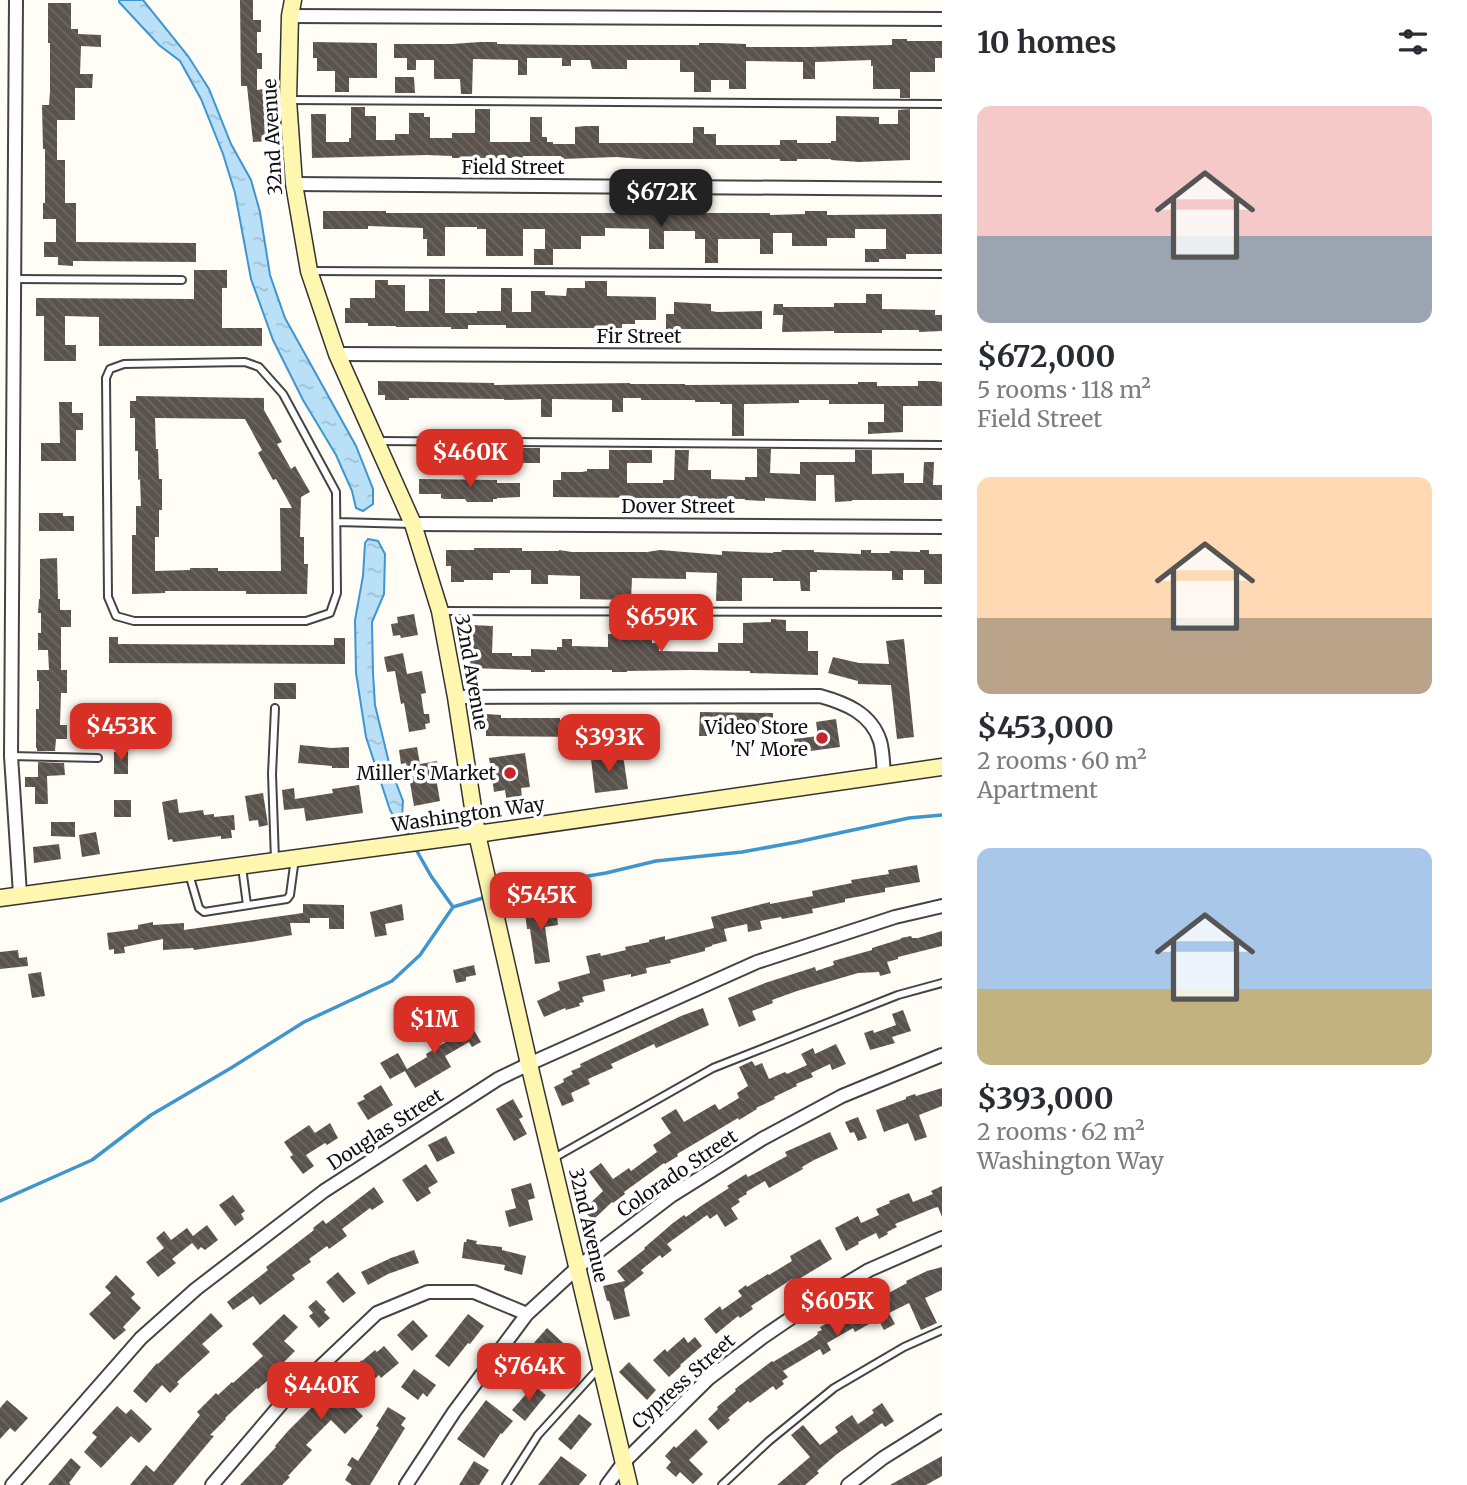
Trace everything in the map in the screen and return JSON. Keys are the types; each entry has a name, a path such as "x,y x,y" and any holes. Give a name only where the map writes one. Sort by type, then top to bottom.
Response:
{"street":[{"path":"16,0 11,756 20,894"},
{"path":"292,8 942,19"},
{"name":"32nd Avenue","path":"292,8 288,100 293,184 309,271 337,354 413,524 440,611 477,834 629,1485"},
{"name":"Field Street","path":"293,184 942,189"},
{"name":"Fir Street","path":"337,354 942,357"},
{"name":"Dover Street","path":"413,524 942,527"},
{"path":"456,697 820,695 856,709 870,721 881,741 884,774"},
{"name":"Washington Way","path":"0,898 477,834 942,767"},
{"name":"Douglas Street","path":"12,1485 141,1338 196,1289 324,1191 498,1079 757,962 895,917 942,906"},
{"name":"Colorado Street","path":"406,1485 454,1412 527,1314 578,1267 671,1196 762,1139 842,1096 942,1055"},
{"name":"Cypress Street","path":"607,1485 624,1462 708,1380 762,1337 869,1270 942,1238"},
{"path":"212,1485 282,1403 377,1313 428,1292 474,1292 527,1314"},
{"path":"848,1485 883,1458 942,1421"}],"lane":[{"path":"288,100 942,104"},
{"path":"309,271 942,274"},
{"path":"15,279 182,280"},
{"path":"245,362 259,367 283,394 336,492 337,522 337,593 330,613 306,621 134,621 116,616 108,597 106,378 110,369 124,364 245,362"},
{"path":"376,441 942,444"},
{"path":"337,522 413,524"},
{"path":"440,611 942,612"},
{"path":"275,708 272,774 275,861"},
{"path":"11,756 98,758"},
{"path":"188,872 199,908 204,912 287,899 290,895 295,858"},
{"path":"242,865 247,905"},
{"path":"552,1159 713,1068 898,995 942,983"},
{"path":"722,1485 769,1441 834,1388 904,1347 942,1330"},
{"path":"506,1485 538,1435 602,1365"}],"water":[{"path":"119,0 143,0 188,56 209,89 231,144 251,180 260,212 270,275 285,318 356,446 373,489 373,504 363,511 356,508 352,491 336,455 303,400 273,340 251,279 235,193 201,99 180,61 159,45"},
{"path":"368,539 378,541 385,554 384,594 372,622 373,673 375,705 390,767 403,801 400,820 396,820 390,810 366,737 356,673 355,620 363,576 365,543"}],"building":[{"path":"240,0 253,0 253,20 261,20 261,32 257,32 257,53 262,53 262,69 257,69 257,90 264,89 269,141 253,142 247,86 241,86"},
{"path":"48,3 71,3 71,29 78,29 78,34 101,35 101,47 81,46 80,74 93,74 92,88 75,88 75,120 57,120 57,160 65,160 65,203 76,203 76,242 196,243 196,262 73,261 73,266 58,265 58,257 44,257 44,242 56,242 56,219 43,219 45,149 42,105 49,105 50,91"},
{"path":"892,39 942,41 942,58 935,58 935,72 910,72 910,98 900,98 900,89 873,89 871,60 815,62 815,79 803,79 803,62 746,61 746,89 729,89 729,80 711,80 711,92 694,92 694,72 680,72 680,60 627,60 627,69 592,69 590,60 571,60 571,66 562,66 562,58 527,58 527,75 518,75 518,60 473,59 472,94 461,94 460,79 434,79 434,60 416,60 416,70 407,70 407,58 394,58 394,44 717,43 746,44 746,47 809,47 892,45"},
{"path":"313,42 377,43 377,78 349,78 349,92 335,92 335,71 317,71 317,58 313,58"},
{"path":"395,77 414,77 415,93 395,93"},
{"path":"351,107 365,107 365,116 376,116 376,140 395,140 395,134 409,134 409,113 424,113 424,117 430,117 430,138 452,138 452,133 475,133 475,109 490,109 490,142 530,142 530,117 542,117 542,137 547,137 547,142 553,144 575,144 575,127 599,126 599,143 693,143 693,127 704,127 704,134 716,134 716,145 780,145 780,140 831,143 836,141 836,116 879,117 879,124 898,124 898,110 910,109 910,160 859,162 831,159 780,161 616,157 561,159 561,156 452,158 426,155 312,158 311,114 326,114 326,142 349,142"},
{"path":"323,211 770,215 827,211 827,215 942,214 942,254 906,254 906,259 865,262 865,249 886,249 886,229 855,229 855,238 827,238 827,246 792,246 792,233 773,233 773,254 760,254 760,239 718,239 718,263 705,263 705,239 695,239 695,231 664,231 664,249 649,249 649,229 605,228 605,236 581,236 581,249 545,249 545,229 523,229 523,256 486,256 486,229 445,227 445,256 427,256 427,239 423,239 423,228 368,226 368,229 323,229"},
{"path":"534,249 553,249 553,265 534,265"},
{"path":"194,270 227,270 227,288 222,288 222,328 262,328 262,346 99,346 99,317 65,316 65,345 76,345 76,361 44,361 44,316 36,316 36,298 194,299"},
{"path":"429,279 445,279 445,313 501,311 501,288 512,288 512,312 531,312 531,291 566,296 567,288 585,288 585,281 607,281 607,296 656,297 656,320 635,320 635,324 622,324 622,328 506,328 506,325 468,325 468,329 451,329 345,323 345,308 350,308 350,298 375,298 375,280 388,280 388,285 405,285 405,311 429,311"},
{"path":"866,294 882,294 882,309 935,310 935,315 942,315 942,331 782,332 783,315 773,315 774,304 783,304 783,307 834,307 834,303 866,303"},
{"path":"674,302 711,304 711,311 717,312 762,311 762,329 666,329 666,314 674,314"},
{"path":"378,381 494,385 877,382 877,386 918,386 918,381 934,381 942,382 942,406 903,406 903,432 868,434 868,422 884,422 884,404 829,404 829,400 799,400 799,403 744,404 744,436 732,436 732,404 720,402 623,398 623,412 612,412 612,400 552,399 552,417 541,417 541,399 385,400 385,395 378,395"},
{"path":"136,396 264,398 264,410 282,442 277,444 291,469 295,466 310,492 301,497 300,537 304,537 304,564 308,564 307,594 165,591 132,594 132,535 136,535 136,506 141,506 138,451 135,451 135,418 130,418 130,401 136,401","holes":["155,418 245,419 262,450 258,453 292,508 280,508 281,571 218,571 218,568 155,571 155,537 159,537 159,510 162,510 162,479 159,479"]},
{"path":"59,402 72,402 72,413 83,413 83,430 76,430 76,461 41,461 41,443 60,443"},
{"path":"517,448 540,448 540,463 517,463"},
{"path":"757,449 771,449 770,473 800,474 800,462 855,462 855,450 872,450 872,474 904,473 904,483 923,483 924,462 934,462 933,485 942,485 942,500 835,502 834,475 816,475 816,501 765,498 765,501 553,497 553,480 561,480 561,472 609,469 609,450 652,450 652,463 627,463 627,483 663,483 663,480 674,480 675,450 689,450 688,470 711,470 711,479 745,480 745,477 757,477"},
{"path":"419,479 520,483 520,497 497,498 493,499 493,502 444,499 441,494 419,494"},
{"path":"39,513 74,516 74,531 39,531"},
{"path":"474,548 572,552 660,550 722,555 722,551 773,553 782,550 814,550 861,554 861,550 890,553 929,550 929,554 942,554 942,584 924,584 924,570 903,570 903,580 892,580 892,571 817,570 810,572 810,591 801,591 800,581 742,578 742,601 716,601 717,573 686,572 686,579 632,578 631,600 580,599 580,576 548,575 548,584 531,584 531,570 510,570 510,573 493,573 493,580 451,582 451,566 446,566 446,550"},
{"path":"57,558 60,610 71,610 71,627 61,627 61,670 67,670 67,693 61,693 60,725 67,725 67,739 56,739 55,751 37,751 37,670 49,670 48,650 38,650 38,633 41,633 41,613 38,613 40,559"},
{"path":"414,614 418,635 401,638 400,635 393,636 391,624 398,623 397,617"},
{"path":"771,619 786,620 786,631 808,631 808,651 818,651 818,675 691,670 531,672 470,668 471,625 493,626 492,653 531,656 531,649 557,650 557,647 562,647 562,639 572,639 572,646 608,647 608,634 652,637 652,643 659,643 659,651 718,652 718,643 743,643 743,623 771,622"},
{"path":"109,637 118,637 118,644 334,645 334,638 345,638 345,664 109,663"},
{"path":"904,639 914,737 897,739 891,685 858,684 858,681 828,673 833,657 859,663 889,664 886,641"},
{"path":"403,653 407,674 422,671 426,693 421,694 424,714 429,714 430,723 425,724 426,729 409,732 395,671 387,672 384,657"},
{"path":"274,683 296,683 296,699 274,699"},
{"path":"700,712 773,713 773,732 721,731 721,736 699,736"},
{"path":"486,714 501,715 501,718 560,718 560,722 601,722 601,718 635,718 635,736 627,736 627,739 580,739 486,736"},
{"name":"Video Store 'N' More","path":"836,719 840,747 796,753 794,739 818,736 816,722"},
{"path":"300,745 349,747 349,768 298,763"},
{"path":"417,747 420,764 437,761 439,770 435,772 440,801 414,806 409,777 417,776 417,768 407,768 406,763 401,764 399,750"},
{"path":"114,752 128,752 128,774 114,774"},
{"name":"Miller's Market","path":"525,753 530,787 521,788 523,806 508,809 505,790 494,792 489,758"},
{"path":"623,755 628,789 595,793 591,759"},
{"path":"38,762 64,763 65,775 47,776 48,804 35,804 35,787 25,787 25,777 38,777"},
{"path":"359,785 363,813 306,821 304,808 284,810 282,790 294,788 295,799 333,793 332,789"},
{"path":"263,793 268,825 259,827 258,820 249,821 245,796"},
{"path":"177,799 179,813 203,810 204,815 214,814 214,817 234,815 235,830 231,830 232,838 221,839 221,836 173,842 172,839 168,840 162,802"},
{"path":"114,800 131,800 131,817 114,817"},
{"path":"51,822 75,822 75,837 51,836"},
{"path":"96,832 100,854 82,857 79,835"},
{"path":"59,844 61,859 34,863 33,847"},
{"path":"917,865 920,882 845,899 845,902 812,909 813,913 760,921 762,929 748,932 747,924 724,929 727,941 705,948 705,951 670,960 671,963 646,968 647,973 603,980 605,991 582,997 584,1002 579,1003 580,1006 566,1010 565,1008 544,1017 537,1001 560,990 558,982 590,973 586,956 600,953 601,956 665,936 665,940 714,928 711,917 770,902 813,896 812,891 852,883 851,880 889,874 888,870"},
{"path":"303,904 344,905 344,929 329,929 329,918 310,918 310,923 290,923 292,935 257,941 194,950 163,950 163,939 124,947 125,953 114,954 114,949 109,950 107,933 138,929 138,925 153,922 153,925 184,923 184,930 303,913"},
{"path":"402,904 404,920 385,924 387,935 375,937 370,912"},
{"path":"556,908 558,925 545,927 550,962 535,964 525,913"},
{"path":"942,931 942,946 887,962 891,973 880,976 879,972 858,973 797,991 752,1011 756,1020 739,1027 728,998 815,967 816,971 834,965 833,961 901,938 918,938"},
{"path":"18,950 19,958 27,957 28,966 0,969 0,952"},
{"path":"474,965 476,975 456,983 453,970"},
{"path":"41,972 45,996 32,998 28,974"},
{"path":"703,1008 709,1025 656,1048 654,1044 611,1064 613,1068 588,1079 590,1084 571,1093 574,1101 562,1106 554,1087 573,1074 571,1071 581,1067 580,1064"},
{"path":"903,1010 911,1031 892,1037 895,1043 870,1050 864,1033 873,1030 874,1033 896,1025 892,1014"},
{"path":"469,1015 474,1023 471,1025 481,1042 472,1047 469,1042 445,1056 451,1067 415,1088 405,1071 390,1079 380,1063 398,1053 407,1069 454,1037 453,1035 459,1032 454,1023"},
{"path":"836,1044 846,1064 832,1070 830,1064 811,1073 813,1077 796,1084 797,1086 774,1097 775,1099 677,1154 678,1156 624,1192 625,1194 593,1220 583,1210 603,1191 589,1172 601,1163 613,1179 629,1168 631,1171 657,1152 653,1145 671,1133 661,1118 676,1109 684,1122 715,1104 719,1110 739,1098 737,1093 748,1086 739,1067 752,1061 755,1066 762,1063 769,1079 807,1065 801,1054 813,1048 815,1054"},
{"path":"381,1085 393,1105 368,1120 357,1103"},
{"path":"942,1088 942,1106 919,1115 927,1137 915,1141 908,1123 884,1132 876,1110 915,1094 916,1096"},
{"path":"513,1099 523,1117 519,1119 527,1134 514,1141 496,1109"},
{"path":"858,1117 867,1138 858,1141 845,1122"},
{"path":"330,1123 338,1138 306,1155 314,1166 303,1174 290,1157 293,1155 284,1142 309,1125 315,1133"},
{"path":"830,1132 838,1149 814,1160 769,1188 765,1181 746,1192 747,1194 738,1199 740,1202 731,1208 738,1219 725,1227 717,1214 710,1219 707,1215 667,1244 672,1250 662,1258 660,1255 641,1270 644,1273 624,1289 630,1316 614,1320 603,1286 625,1281 617,1271 673,1223 729,1188 727,1186 746,1174 748,1177 787,1156 785,1152"},
{"path":"446,1136 455,1153 437,1162 428,1145"},
{"path":"426,1164 438,1182 428,1188 431,1193 417,1202 402,1180"},
{"path":"531,1183 535,1198 528,1200 533,1220 509,1227 505,1211 516,1208 511,1189"},
{"path":"942,1186 942,1217 938,1207 934,1208 895,1224 897,1227 879,1239 876,1233 846,1251 835,1228 858,1216 861,1223 879,1215 876,1209 909,1193 913,1202 933,1194 931,1191"},
{"path":"374,1187 384,1202 372,1210 370,1208 342,1229 347,1236 309,1259 311,1262 292,1275 295,1279 260,1305 253,1296 233,1310 227,1302 268,1270 266,1267 323,1220 326,1224"},
{"path":"233,1195 245,1211 241,1214 244,1219 235,1226 219,1205"},
{"path":"207,1225 218,1240 205,1250 201,1247 198,1250 192,1243 172,1259 176,1263 158,1277 146,1262 164,1248 156,1238 164,1231 171,1240 187,1228 193,1236"},
{"path":"467,1239 477,1241 476,1244 502,1247 502,1250 526,1256 522,1275 504,1270 505,1265 462,1258 464,1242"},
{"path":"820,1239 832,1259 794,1282 792,1279 751,1306 753,1309 740,1318 738,1316 716,1334 704,1319 720,1306 722,1310 742,1296 738,1291 746,1285 747,1287 792,1261 790,1256"},
{"path":"414,1250 419,1263 388,1274 368,1285 361,1272"},
{"path":"942,1267 942,1290 925,1298 937,1323 921,1330 909,1303 889,1313 895,1324 884,1330 878,1319 855,1332 853,1328 827,1343 831,1350 823,1355 820,1349 783,1371 788,1377 782,1381 784,1384 776,1390 773,1386 750,1403 748,1401 718,1430 708,1419 735,1389 772,1361 813,1338 822,1330 820,1327 861,1304 863,1307 907,1283 906,1281"},
{"path":"338,1272 356,1293 343,1303 326,1282"},
{"path":"116,1275 135,1294 131,1298 141,1308 123,1327 126,1330 114,1340 89,1314 111,1293 105,1287"},
{"path":"316,1300 330,1318 319,1328 309,1316 313,1313 308,1307"},
{"path":"211,1313 223,1326 202,1344 210,1352 177,1382 179,1384 170,1393 162,1385 146,1403 133,1391 157,1363"},
{"path":"284,1314 298,1327 284,1341 295,1351 275,1371 277,1372 225,1418 210,1435 214,1436 173,1485 130,1485 146,1465 154,1472 200,1415 197,1412 216,1393 218,1395 263,1356 252,1344"},
{"path":"468,1314 484,1326 449,1367 435,1356"},
{"path":"413,1320 428,1336 412,1351 397,1335"},
{"path":"547,1328 576,1355 565,1366 561,1362 544,1382 518,1361"},
{"path":"684,1337 688,1343 695,1337 702,1346 669,1377 653,1360"},
{"path":"384,1346 399,1363 381,1378 379,1375 349,1402 363,1416 345,1434 331,1420 306,1445 312,1450 282,1485 240,1485 313,1406 325,1395 332,1402 352,1382 345,1374"},
{"path":"629,1362 656,1390 647,1400 619,1372"},
{"path":"414,1369 436,1385 427,1397 423,1393 418,1400 401,1387"},
{"path":"534,1385 546,1395 525,1421 512,1410"},
{"path":"7,1400 28,1418 15,1432 10,1428 0,1439 0,1408"},
{"path":"486,1400 513,1421 484,1458 457,1439"},
{"path":"882,1403 894,1421 885,1427 882,1423 837,1454 805,1485 777,1485 810,1457 791,1435 803,1425 820,1445 838,1432 835,1427 852,1415 858,1424 874,1413 872,1410"},
{"path":"117,1406 126,1414 131,1409 152,1429 139,1443 131,1436 101,1468 84,1452 97,1437 92,1433"},
{"path":"388,1407 406,1418 401,1425 405,1428 370,1485 352,1485 345,1480 352,1468 347,1465 352,1457 358,1461 379,1428 376,1426"},
{"path":"579,1414 592,1424 571,1450 558,1439"},
{"path":"696,1429 708,1442 689,1460 703,1474 693,1484 680,1472 676,1477 666,1468 671,1462 665,1456"},
{"path":"561,1456 587,1475 579,1485 538,1485"},
{"path":"942,1456 942,1476 926,1485 890,1485"},
{"path":"71,1458 81,1467 69,1483 71,1485 48,1485"},
{"path":"474,1461 489,1470 479,1485 459,1485"}],"waterway":[{"path":"497,893 656,861 742,852 909,818 942,815"},
{"path":"400,820 409,837"},
{"path":"414,846 453,907"},
{"path":"0,1201 92,1160 151,1115 304,1022 392,981 420,955 453,907 486,897"}],"place":[{"name":"Video Store 'N' More","path":"822,738"},
{"name":"Miller's Market","path":"510,773"}]}
